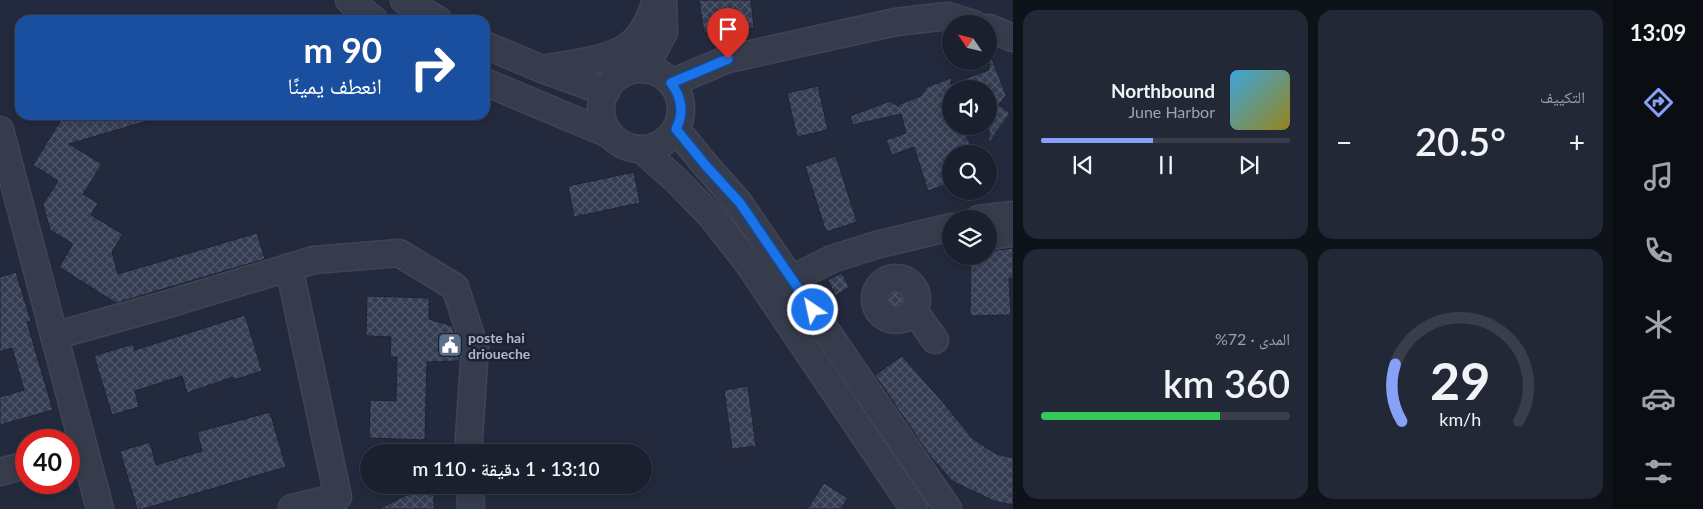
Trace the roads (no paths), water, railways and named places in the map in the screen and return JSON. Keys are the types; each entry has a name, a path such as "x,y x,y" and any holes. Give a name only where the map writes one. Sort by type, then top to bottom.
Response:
{"street":[{"path":"349,0 368,15"},
{"path":"404,0 430,15"},
{"path":"542,69 600,58 617,52 631,44 643,31 652,14 656,0"},
{"path":"644,69 664,32 663,0"},
{"path":"671,83 728,59 896,22 942,17"},
{"path":"998,32 1013,38"},
{"path":"490,47 542,69 606,92"},
{"path":"644,69 656,72 671,83 681,101 681,114 676,129 670,138 659,145 633,149 621,144 611,135 604,124 601,110 609,85 619,76 631,71 644,69"},
{"path":"490,84 611,135"},
{"path":"676,129 740,203 948,509"},
{"path":"0,130 54,336 72,429"},
{"path":"641,149 676,180 712,218 748,263 914,509"},
{"path":"997,217 1013,215"},
{"path":"792,279 832,259 876,245 942,232"},
{"path":"997,235 1013,233"},
{"path":"856,252 860,266 878,287 888,279 902,278 913,285 918,298 914,311 935,340"},
{"path":"54,336 314,260 399,253 455,287 475,348 469,444"},
{"path":"289,268 338,498 292,508"},
{"path":"80,460 100,509"},
{"path":"0,472 15,468"},
{"path":"470,494 471,509"}],"place":[{"name":"poste hai drioueche","path":"450,345"}]}
